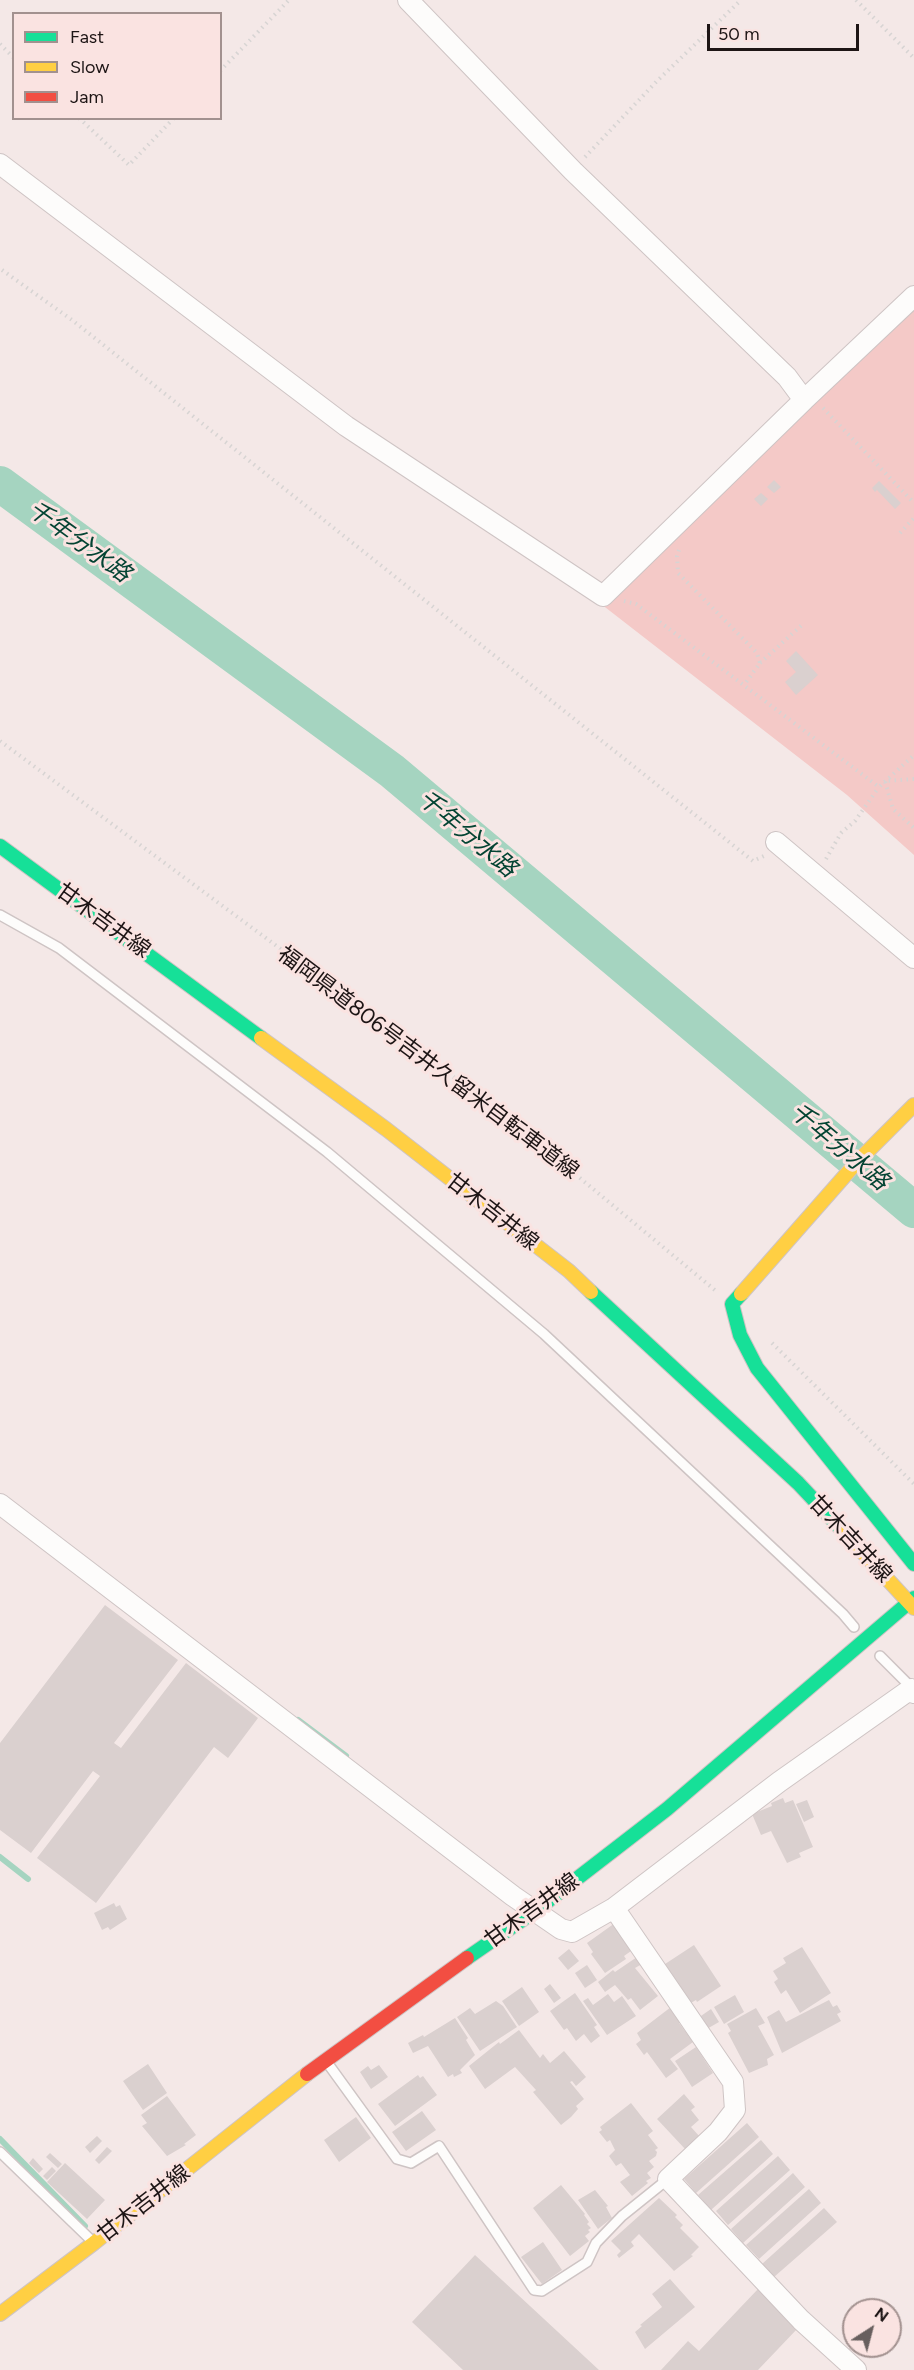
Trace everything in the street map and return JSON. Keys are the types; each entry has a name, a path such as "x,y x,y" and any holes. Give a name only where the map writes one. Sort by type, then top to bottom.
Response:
{"main road":[{"name":"甘木吉井線","path":"0,846 386,1129 569,1271 798,1483 913,1603 667,1809 535,1911 325,2060 94,2243 0,2314"},
{"path":"914,1105 857,1162 732,1304 740,1335 757,1368 914,1564"}],"street":[{"path":"408,0 573,171 812,403"},
{"path":"0,164 346,426 603,596 812,403 914,296"},
{"path":"780,845 914,958"},
{"path":"0,1504 535,1911 561,1929 572,1932 614,1908 779,1782 913,1689"},
{"path":"614,1908 733,2082 735,2110 718,2132 668,2179 801,2320 856,2370"}],"lane":[{"path":"0,915 58,948 336,1160 544,1334 854,1627"},
{"path":"880,1656 913,1689"},
{"path":"325,2060 398,2159 411,2163 439,2146 534,2290 542,2291 587,2262 596,2243 668,2179"},
{"path":"0,2152 94,2243"}],"path":[{"path":"222,69 289,0"},
{"path":"573,171 657,81 741,0"},
{"path":"855,0 914,58"},
{"path":"0,44 12,56"},
{"path":"81,120 129,165 172,120"},
{"path":"1,270 72,321 753,861 780,845"},
{"path":"812,403 914,503"},
{"path":"900,532 914,518"},
{"path":"683,542 677,556 678,573 757,652 760,663"},
{"path":"603,596 636,603 879,787"},
{"path":"744,685 760,663 803,624"},
{"name":"福岡県道806号吉井久留米自転車道線","path":"0,741 498,1110 732,1304"},
{"path":"814,874 841,834 855,820 879,787 914,755"},
{"path":"885,781 914,779"},
{"path":"885,781 893,809 914,828"},
{"path":"766,1338 914,1484"}],"shaded area":[{"path":"914,306 914,855 847,795 601,604"}],"building":[{"path":"774,480 781,487 774,493 767,487"},
{"path":"879,481 901,503 895,509 877,490 875,492 872,488"},
{"path":"761,493 768,499 761,506 754,499"},
{"path":"796,651 818,675 796,695 785,682 796,672 786,661"},
{"path":"105,1605 178,1660 114,1743 121,1748 186,1663 258,1718 228,1758 214,1747 96,1903 37,1858 100,1776 93,1771 31,1853 0,1830 0,1743"},
{"path":"783,1798 785,1803 793,1800 813,1847 799,1853 801,1857 787,1863 771,1831 761,1835 752,1814 772,1806 771,1803"},
{"path":"807,1800 814,1817 804,1822 796,1804"},
{"path":"114,1903 116,1907 120,1905 127,1919 110,1930 108,1927 102,1930 94,1913"},
{"path":"615,1923 631,1951 624,1956 626,1959 605,1973 591,1954 593,1952 587,1943"},
{"path":"694,1945 721,1986 697,2002 696,2000 689,2004 662,1966"},
{"path":"802,1947 831,1993 800,2013 786,1990 781,1994 774,1982 778,1979 773,1971 786,1963 783,1958"},
{"path":"569,1949 579,1961 568,1970 558,1958"},
{"path":"637,1957 642,1964 635,1968 658,1996 640,2010 631,1998 628,2000 615,1985 605,1992 598,1982 613,1970 615,1972"},
{"path":"587,1965 597,1980 585,1988 575,1973"},
{"path":"550,1984 561,1998 554,2003 544,1989"},
{"path":"522,1987 539,2012 519,2026 502,2001"},
{"path":"575,1993 597,2025 594,2027 600,2036 591,2043 584,2034 576,2041 567,2028 564,2030 550,2011"},
{"path":"608,1994 614,2002 622,1996 636,2016 607,2035 583,2001 588,1998 593,2005"},
{"path":"735,1995 744,2012 724,2024 714,2007"},
{"path":"829,2000 833,2007 837,2005 841,2012 837,2014 841,2021 782,2053 767,2017 779,2010 786,2022"},
{"path":"496,2001 503,2006 517,2027 480,2051 457,2017 470,2008 475,2014"},
{"path":"671,2007 693,2042 670,2059 678,2069 666,2078 647,2052 644,2055 636,2044 641,2040 637,2033"},
{"path":"756,2008 765,2023 758,2026 774,2055 767,2059 768,2065 749,2073 728,2033 731,2031 727,2024"},
{"path":"711,2009 719,2022 705,2030 698,2018"},
{"path":"455,2018 468,2038 466,2040 475,2055 460,2070 462,2073 448,2077 428,2046 413,2053 408,2043 423,2035 424,2037"},
{"path":"519,2030 540,2058 543,2054 550,2063 564,2051 586,2077 576,2086 572,2081 570,2082 584,2099 576,2106 578,2109 571,2117 561,2125 533,2092 536,2090 515,2067 485,2089 469,2066 499,2042 500,2044"},
{"path":"696,2047 713,2073 692,2087 675,2061"},
{"path":"148,2064 167,2093 143,2110 123,2081"},
{"path":"379,2065 388,2077 371,2089 360,2072 368,2066 371,2070"},
{"path":"418,2075 420,2078 423,2076 437,2095 395,2126 378,2104"},
{"path":"684,2094 695,2107 691,2110 699,2120 691,2127 700,2137 686,2150 657,2119"},
{"path":"167,2096 196,2135 184,2144 186,2145 167,2156 142,2126 147,2123 141,2115"},
{"path":"631,2103 653,2131 648,2135 658,2148 655,2150 656,2156 649,2161 654,2167 647,2173 651,2178 632,2196 620,2182 630,2175 621,2163 616,2166 609,2156 615,2150 610,2140 607,2142 599,2132 602,2130 600,2127"},
{"path":"422,2111 436,2130 406,2151 392,2132"},
{"path":"356,2117 371,2138 339,2162 324,2140"},
{"path":"747,2123 759,2137 696,2193 684,2179"},
{"path":"97,2136 102,2141 90,2153 85,2147"},
{"path":"761,2140 773,2154 711,2210 698,2195"},
{"path":"107,2147 112,2151 99,2164 95,2160"},
{"path":"50,2153 62,2164 58,2168 46,2157"},
{"path":"778,2156 790,2170 728,2225 716,2211"},
{"path":"33,2158 43,2169 39,2173 29,2163"},
{"path":"65,2163 105,2200 87,2219 47,2182"},
{"path":"52,2167 56,2171 47,2180 43,2176"},
{"path":"793,2173 805,2187 743,2243 731,2229"},
{"path":"561,2185 585,2214 589,2222 587,2224 591,2228 585,2236 589,2241 570,2256 533,2208"},
{"path":"809,2189 821,2203 759,2259 746,2245"},
{"path":"595,2190 608,2206 606,2207 612,2218 598,2229 578,2200"},
{"path":"659,2198 677,2215 675,2217 683,2225 680,2228 699,2247 691,2255 693,2256 674,2271 639,2234 631,2242 634,2246 619,2258 617,2255 621,2251 611,2241"},
{"path":"824,2208 837,2222 774,2277 762,2264"},
{"path":"543,2242 562,2270 542,2284 521,2257"},
{"path":"475,2255 599,2370 463,2370 412,2322"},
{"path":"670,2279 695,2307 645,2349 635,2332 662,2307 652,2294"},
{"path":"758,2289 798,2328 758,2370 661,2370 688,2341 699,2351"}],"waterway":[{"name":"千年分水路","path":"0,484 392,771 914,1210"},
{"path":"298,1720 346,1756"},
{"path":"0,1857 28,1879"},
{"path":"0,2139 85,2226"}],"traffic: fast":[{"path":"0,846 261,1038"},
{"path":"591,1292 798,1483 845,1533"},
{"path":"741,1294 732,1304 740,1335 757,1368 914,1564"},
{"path":"467,1958 535,1911 667,1809 914,1598"}],"traffic: slow":[{"path":"261,1038 386,1129 569,1271 591,1292"},
{"path":"741,1294 857,1162 914,1105"},
{"path":"845,1533 914,1608"},
{"path":"0,2314 94,2243 307,2074"}],"traffic: jam":[{"path":"307,2074 467,1958"}]}
